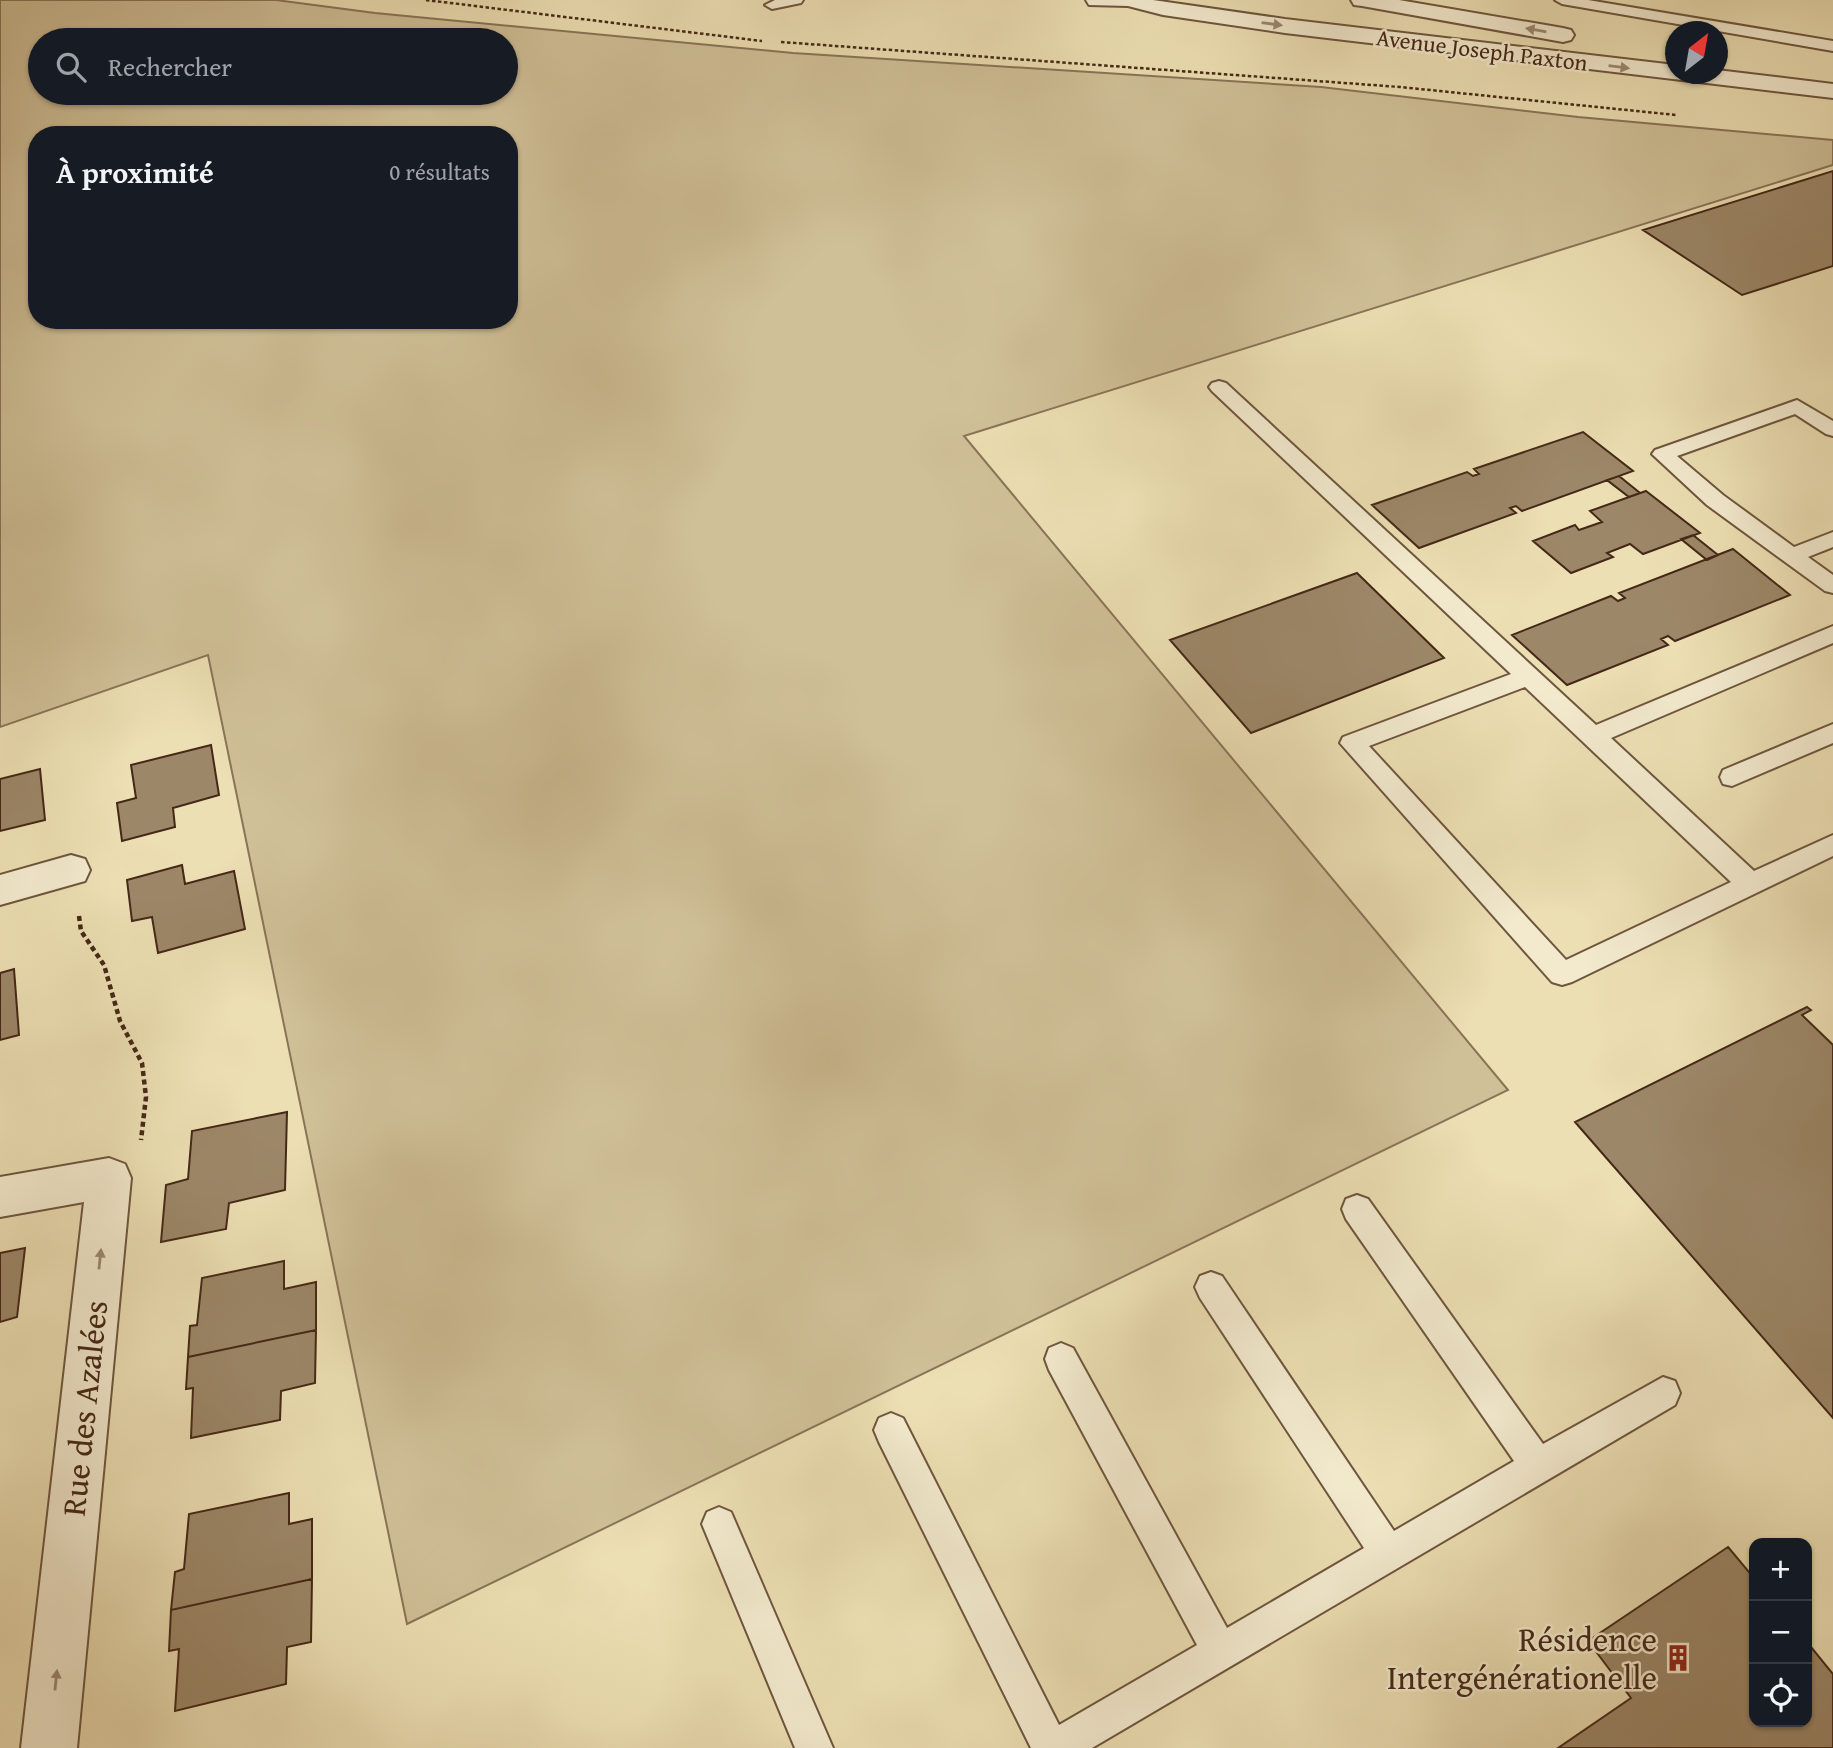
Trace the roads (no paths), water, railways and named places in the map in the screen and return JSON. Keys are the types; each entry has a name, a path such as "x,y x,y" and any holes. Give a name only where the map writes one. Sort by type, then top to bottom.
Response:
{"street":[{"name":"Avenue Joseph Paxton","path":"1097,0 1134,0 1163,9 1272,24 1833,91"},
{"name":"Avenue Joseph Paxton","path":"1362,0 1580,38"},
{"name":"Avenue Joseph Paxton","path":"1607,43 1665,53"},
{"path":"1728,65 1833,85"},
{"path":"0,890 71,870"},
{"name":"Rue des Azalées","path":"0,1197 109,1178 49,1748"}],"lane":[{"path":"772,5 796,0"},
{"path":"1562,0 1833,46"},
{"path":"1219,387 1751,884"},
{"path":"1833,430 1797,406 1662,454 1715,500 1833,586"},
{"path":"1793,555 1833,539"},
{"path":"1593,736 1833,634"},
{"path":"1529,676 1352,743 1562,974 1833,845"},
{"path":"1732,777 1833,733"},
{"path":"1357,1209 1538,1466"},
{"path":"1211,1287 1388,1553"},
{"path":"1061,1359 1220,1652"},
{"path":"891,1430 1053,1748 1663,1393"},
{"path":"719,1524 814,1748"}],"place":[{"name":"Résidence Intergénérationelle","path":"1678,1658"}]}
